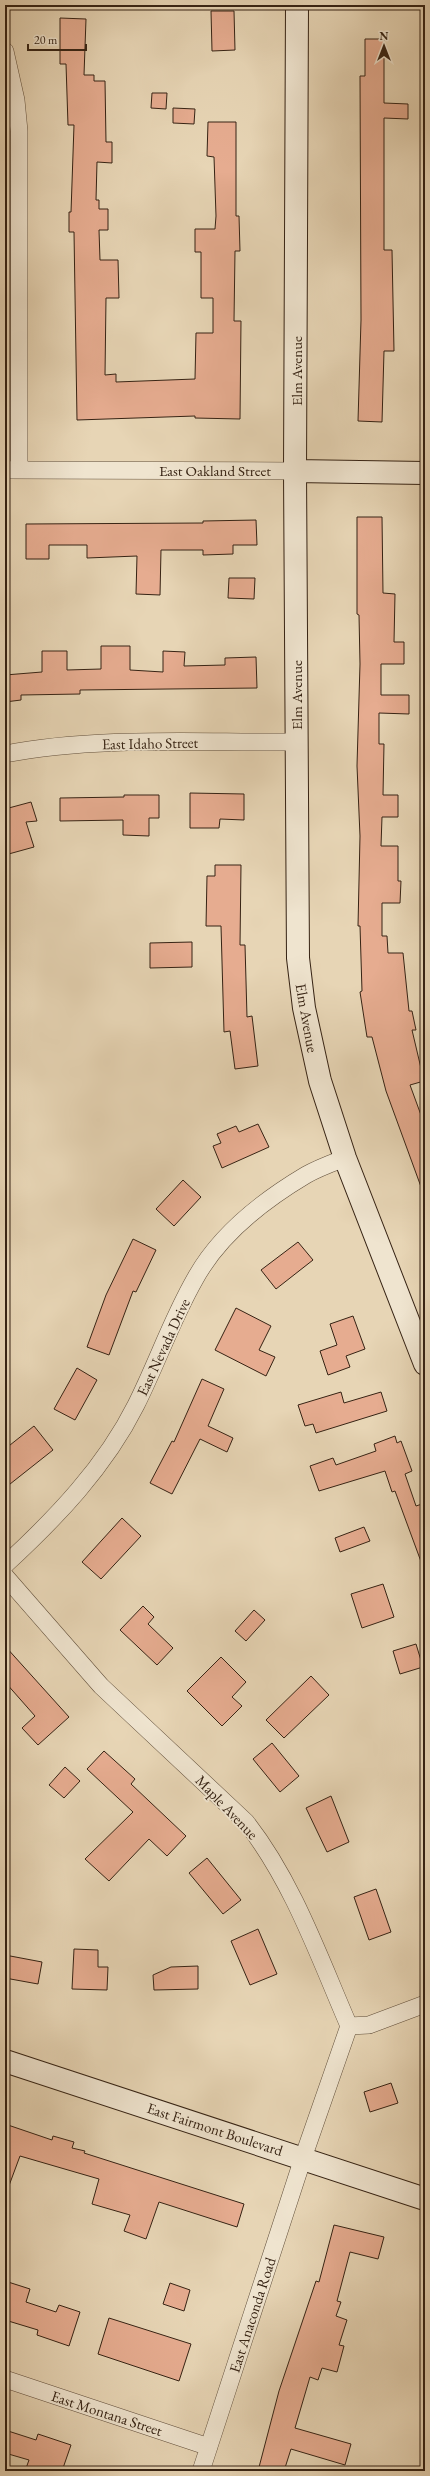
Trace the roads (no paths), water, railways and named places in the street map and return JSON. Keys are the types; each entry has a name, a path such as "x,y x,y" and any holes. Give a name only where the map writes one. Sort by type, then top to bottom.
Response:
{"street":[{"name":"Elm Avenue","path":"297,5 295,471 298,958 304,1008 320,1081 345,1158 425,1364"},
{"path":"5,51 16,100 18,123 11,198 12,470"},
{"name":"East Oakland Street","path":"12,470 425,473"},
{"name":"East Idaho Street","path":"5,754 38,748 97,744 296,742"},
{"name":"East Nevada Drive","path":"5,1565 50,1524 98,1466 136,1405 183,1301 195,1277 211,1255 230,1234 262,1206 307,1174 345,1158"},
{"name":"Maple Avenue","path":"5,1576 101,1686 246,1822 262,1843 282,1875 349,2026"},
{"path":"303,2158 349,2026 369,2025 425,2004"},
{"name":"East Fairmont Boulevard","path":"5,2061 425,2199"},
{"name":"East Anaconda Road","path":"201,2471 303,2158"},
{"name":"East Montana Street","path":"5,2379 209,2447"}]}
